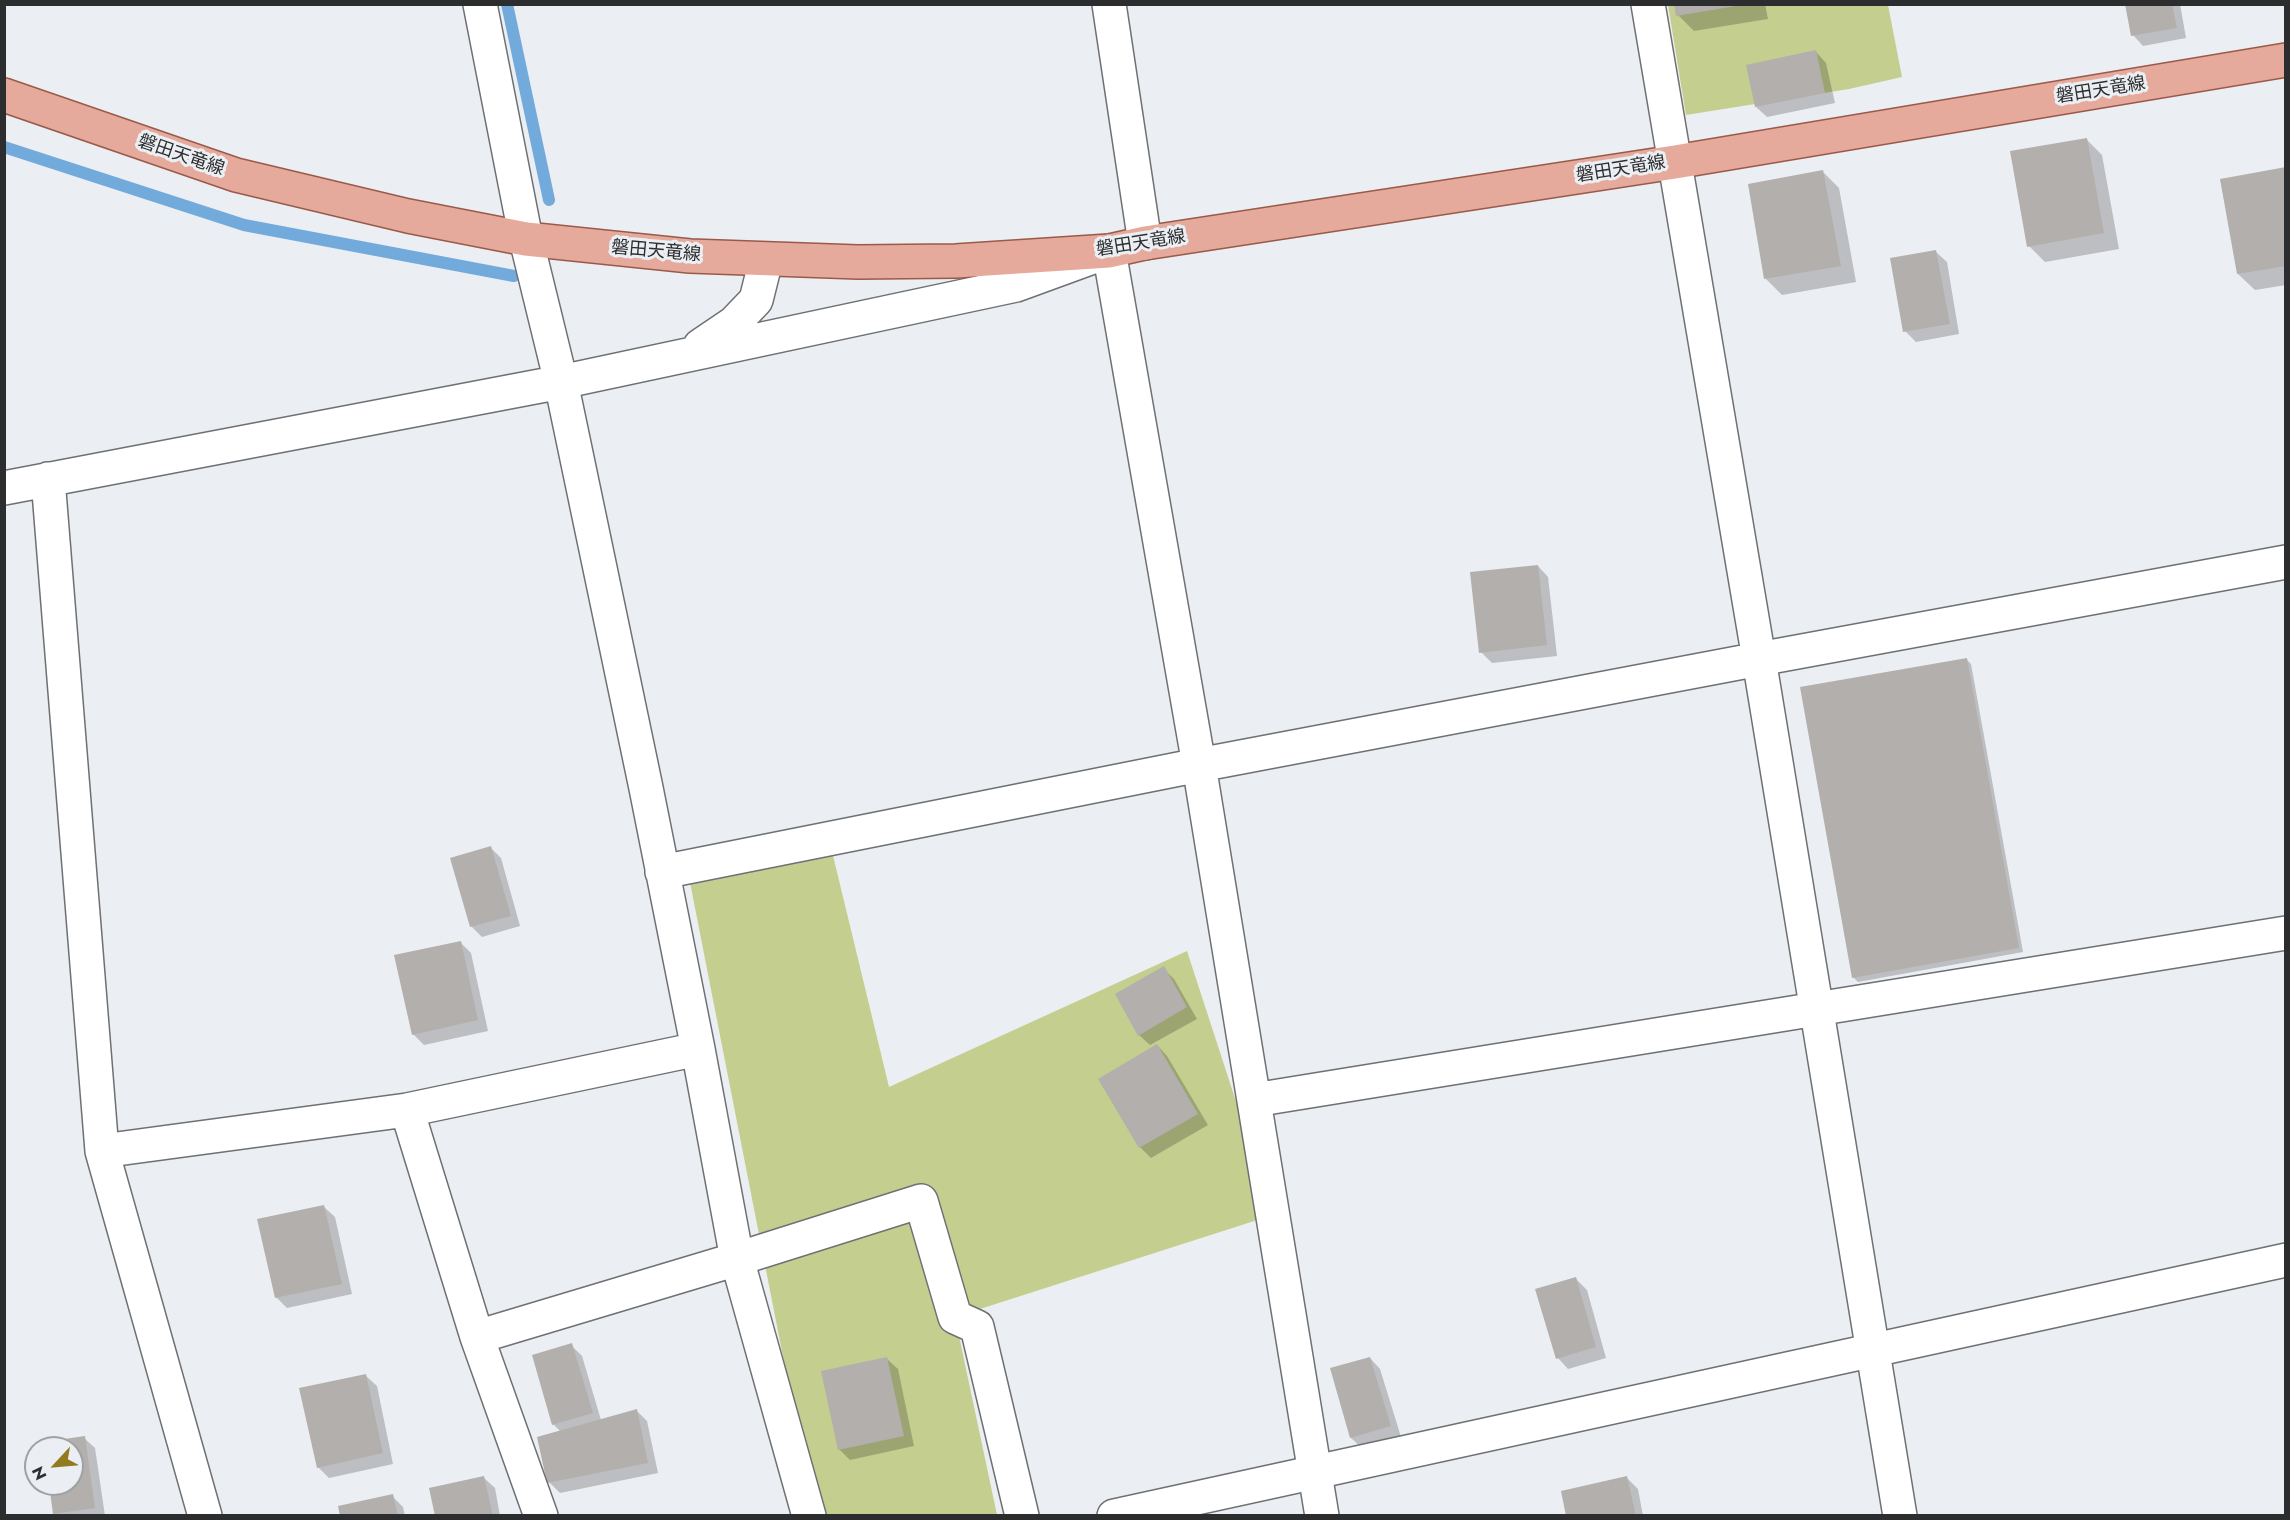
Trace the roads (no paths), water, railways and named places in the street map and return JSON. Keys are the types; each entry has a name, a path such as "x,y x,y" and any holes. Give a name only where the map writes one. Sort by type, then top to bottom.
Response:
{"main road":[{"name":"磐田天竜線","path":"4,95 236,174 408,216 526,239 690,256 766,260 956,261 1109,251 1145,243 1675,162 2286,60"}],"street":[{"path":"480,4 526,239 561,382 662,872 737,1259 809,1515"},
{"path":"1109,4 1145,243"},
{"path":"1648,4 1900,1515"},
{"path":"4,488 561,382 1016,285 1109,251 1199,765 1322,1515"},
{"path":"686,355 734,323 756,300 766,260"},
{"path":"48,479 102,1151 205,1515"},
{"path":"662,872 1199,765 2286,562"},
{"path":"1254,1100 2286,933"},
{"path":"102,1151 407,1110 698,1049"},
{"path":"407,1110 477,1337 541,1515"},
{"path":"477,1337 921,1201 955,1317 977,1327 1022,1515"},
{"path":"1114,1515 2286,1260"}],"waterway":[{"path":"507,4 549,200"},
{"path":"4,147 244,225 514,276"}]}
